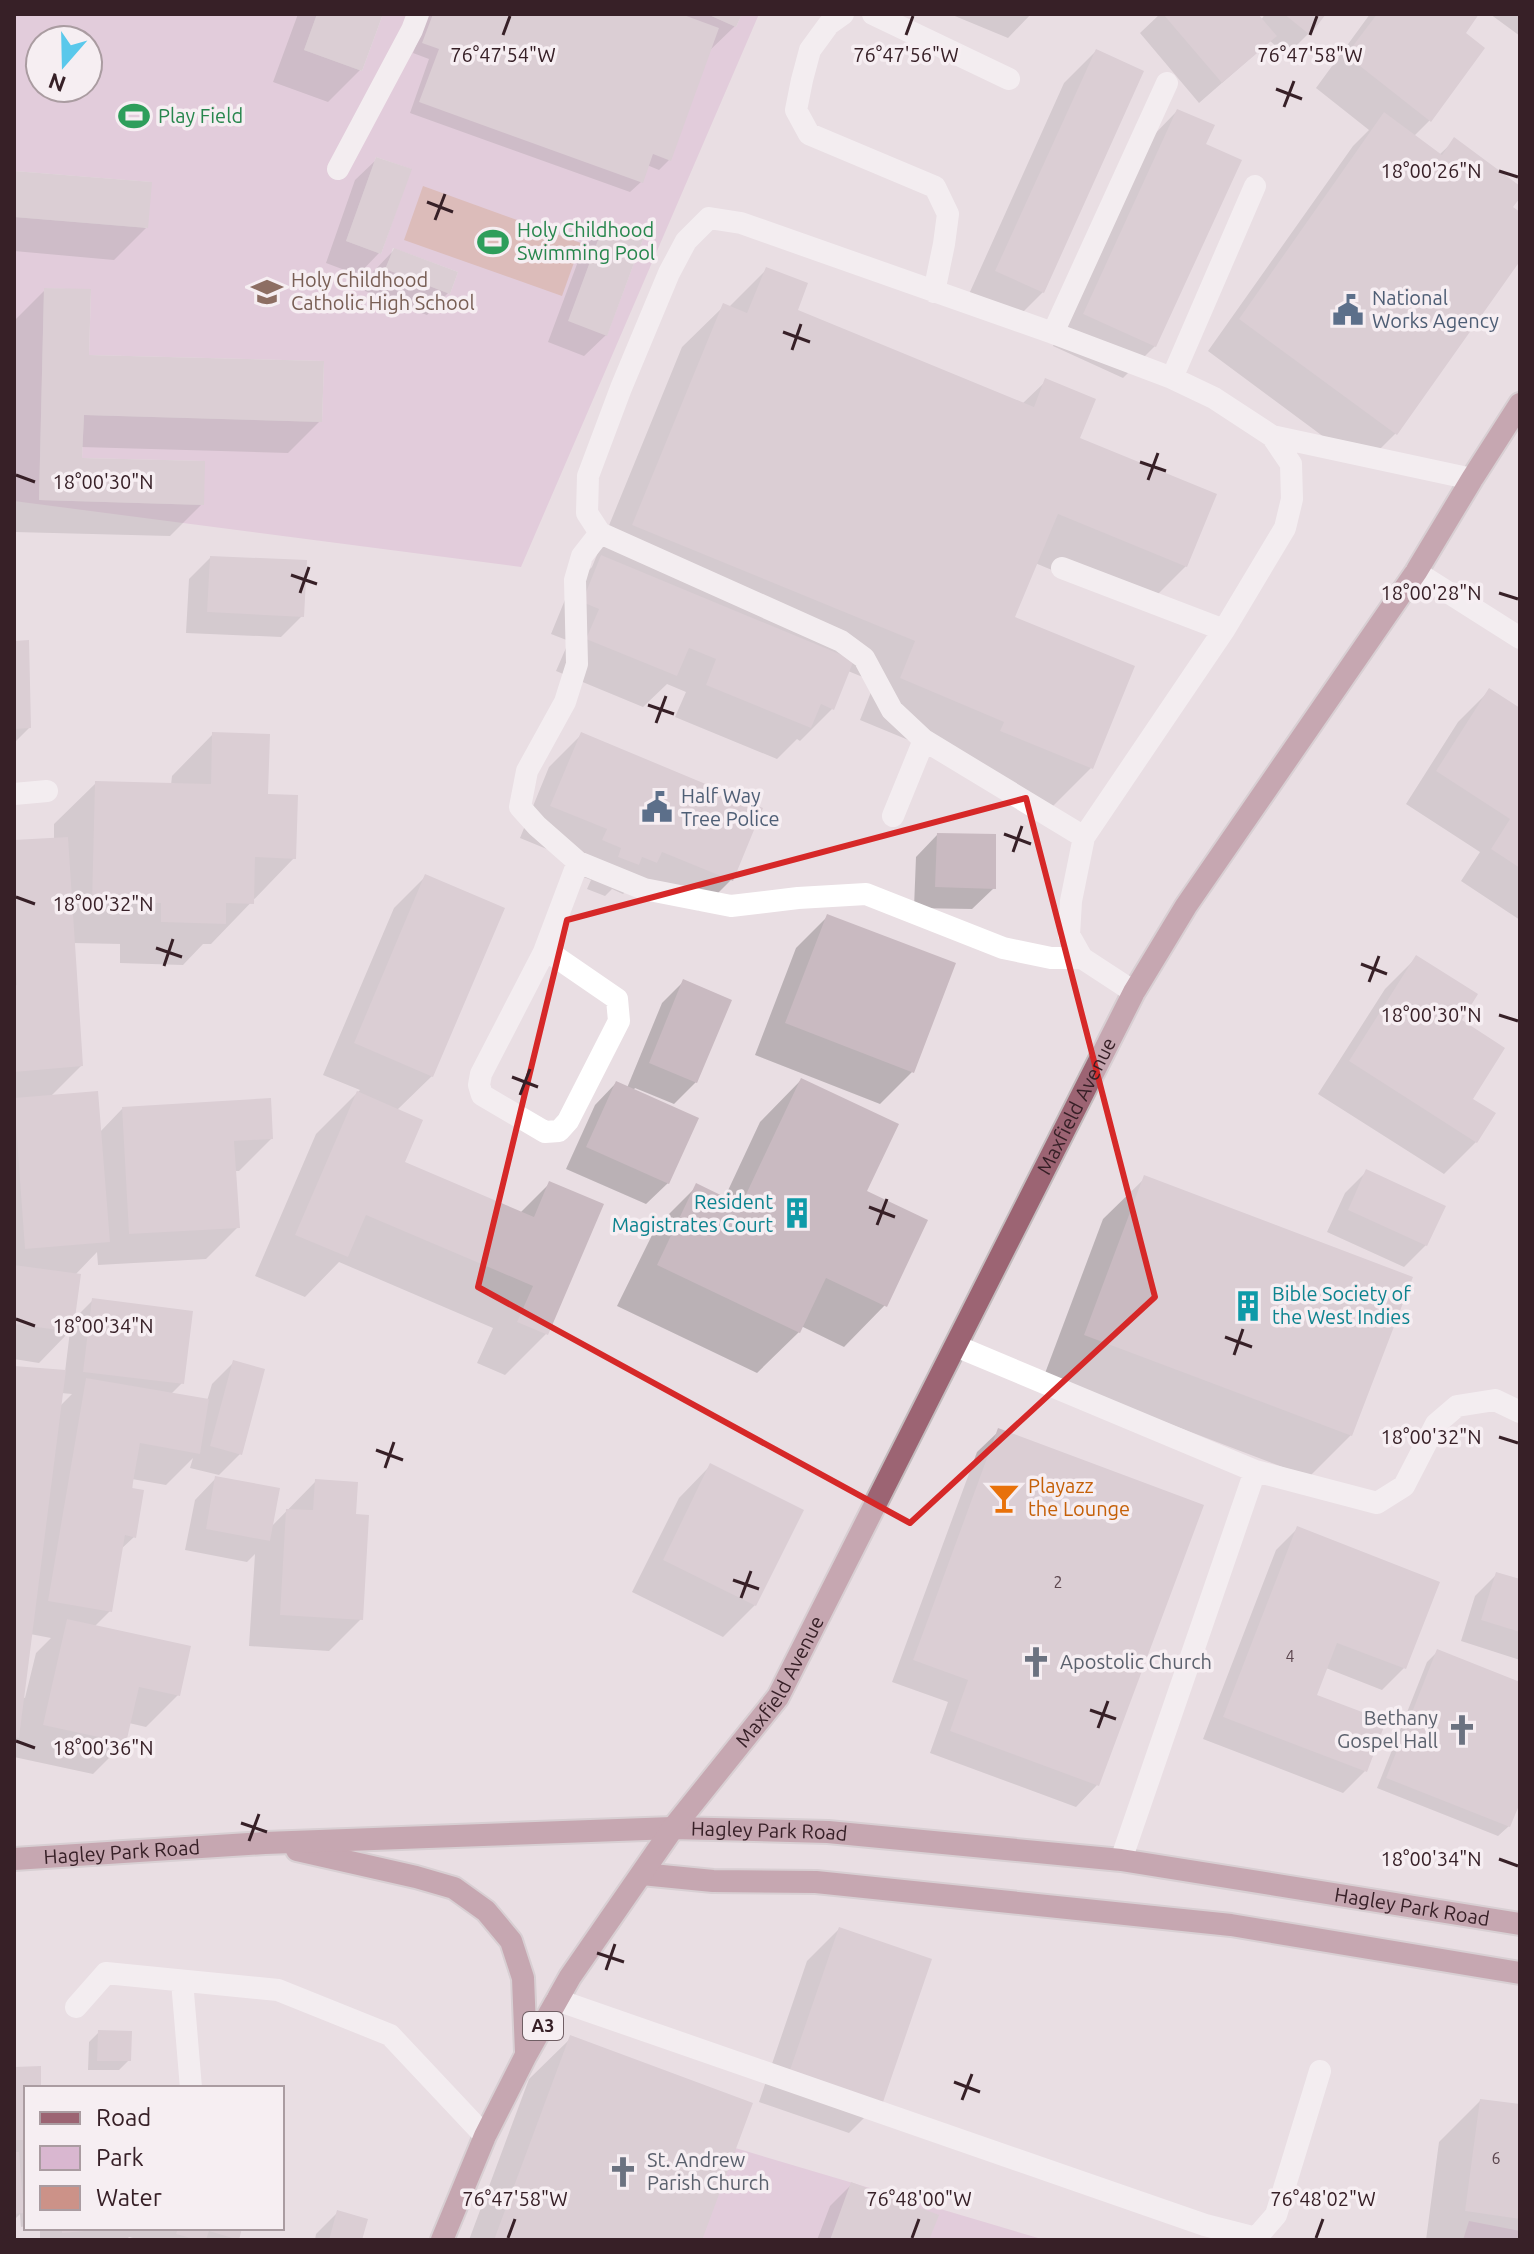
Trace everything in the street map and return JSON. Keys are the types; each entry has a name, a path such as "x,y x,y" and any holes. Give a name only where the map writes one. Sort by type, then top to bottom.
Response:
{"main road":[{"name":"Maxfield Avenue","path":"673,1828 778,1697 1134,992 1186,906 1416,572 1520,404"},
{"name":"Hagley Park Road","path":"14,1859 265,1843 673,1828 828,1832 1121,1860 1520,1924"},
{"name":"A3","path":"442,2240 485,2136 526,2055 570,1977 673,1828"},
{"path":"265,1843 454,1888 486,1911 511,1941 523,1978 526,2055"},
{"path":"642,1874 713,1881 816,1882 1231,1925 1520,1973"}],"street":[{"path":"338,169 418,14"},
{"path":"843,14 829,24 810,50 796,110 809,134 935,187 948,214 934,292"},
{"path":"873,14 1009,79"},
{"path":"1053,333 1167,83"},
{"path":"1172,378 1255,186"},
{"path":"1084,837 924,740 892,710 864,658 841,641 600,533 587,513 588,476 621,388 669,273 686,241 709,218 741,223 1172,378 1214,398 1272,436 1472,479"},
{"path":"1134,992 1082,958 1069,935 1071,901 1084,837 1224,630 1285,528 1292,499 1291,464 1272,436"},
{"path":"600,533 582,556 575,580 577,664 565,702 527,771 520,807 537,826 578,862 644,889 731,906 866,894 1003,948 1051,958 1082,958"},
{"path":"1062,568 1224,630"},
{"path":"1416,572 1520,638"},
{"path":"893,816 924,740"},
{"path":"14,794 47,791"},
{"path":"544,952 617,999 619,1021 568,1121 559,1131 545,1132 482,1095 479,1085 481,1074 544,952 578,862"},
{"path":"956,1346 1255,1471 1377,1503 1404,1486 1436,1424 1457,1406 1495,1400 1520,1412"},
{"path":"1121,1860 1255,1471"},
{"path":"76,2007 106,1973 278,1990 390,2035 485,2136"},
{"path":"182,1981 191,2086"},
{"path":"557,2000 1205,2225 1256,2238 1276,2215 1320,2071"}],"highlighted area":[{"path":"1026,798 1155,1297 910,1523 478,1287 567,920"}],"green space":[{"name":"Holy Childhood Catholic High School","path":"14,14 317,14 304,50 362,71 383,14 707,14 736,27 742,14 759,14 521,567 14,501 14,217 147,228 151,182 14,171","holes":["376,157 411,169 381,254 346,241","604,224 643,239 607,335 569,320","393,248 458,272 450,294 386,269","44,288 91,290 89,355 324,361 322,422 84,415 82,458 204,461 204,505 39,500"]},
{"path":"732,2147 1045,2240 700,2240"},
{"path":"1469,2221 1520,2231 1520,2240 1463,2240"}],"water":[{"name":"Holy Childhood Swimming Pool","path":"423,186 581,243 562,296 404,240"}],"building":[{"path":"317,14 383,14 362,71 304,50"},
{"path":"433,14 681,14 719,28 671,161 653,154 643,183 419,102 439,49 422,43"},
{"path":"707,14 742,14 736,27"},
{"path":"1163,14 1258,14 1277,36 1222,83"},
{"path":"1284,14 1326,14 1310,35"},
{"path":"1377,14 1479,14 1466,33 1485,48 1431,122 1346,55"},
{"path":"1096,49 1144,71 1044,293 995,271"},
{"path":"1177,109 1215,125 1206,144 1242,160 1156,347 1083,314"},
{"path":"1384,112 1442,155 1454,137 1520,186 1520,198 1513,207 1520,212 1520,261 1397,435 1239,319"},
{"path":"376,157 412,169 381,254 346,241"},
{"path":"14,171 152,182 148,228 14,217"},
{"path":"604,224 643,239 607,336 568,321"},
{"path":"394,248 458,272 450,294 385,269"},
{"path":"766,267 808,283 798,310 1034,407 1045,378 1096,399 1080,438 1217,494 1187,567 1058,514 1015,617 1135,666 1093,769 1000,731 1004,722 900,678 915,641 632,525 723,303 747,313"},
{"path":"44,288 91,289 89,355 324,361 322,422 84,415 82,458 205,461 204,505 39,500"},
{"path":"601,555 854,660 834,710 821,704 811,728 706,685 716,659 689,648 677,676 586,639 599,609 582,602"},
{"path":"210,556 307,560 304,617 207,612"},
{"path":"29,640 31,728 14,729 14,641"},
{"path":"1489,688 1520,708 1520,868 1491,849 1510,819 1436,771"},
{"path":"212,732 270,734 268,794 298,795 296,859 255,857 254,904 226,903 226,924 161,922 161,903 92,902 95,781 211,784"},
{"name":"Half Way Tree Police","path":"581,732 763,808 733,881 662,852 657,863 642,857 639,865 618,857 621,848 602,840 607,829 550,806"},
{"path":"937,833 996,834 996,889 935,887"},
{"path":"68,837 83,1066 14,1072 14,986 17,985 14,840"},
{"path":"425,874 505,908 433,1077 354,1043"},
{"path":"827,914 956,963 914,1073 785,1023"},
{"path":"1416,955 1478,994 1462,1020 1505,1048 1473,1099 1496,1113 1477,1143 1349,1061"},
{"path":"683,979 732,1000 697,1083 649,1063"},
{"name":"Resident Magistrates Court","path":"801,1078 899,1124 867,1191 928,1220 887,1307 826,1278 800,1333 657,1265 696,1183 741,1205"},
{"path":"616,1081 699,1118 669,1184 586,1147"},
{"path":"98,1091 110,1242 25,1249 14,1098"},
{"path":"357,1091 423,1120 405,1162 534,1217 549,1181 604,1204 548,1335 517,1322 533,1286 366,1215 348,1257 295,1235"},
{"path":"271,1098 273,1139 234,1141 240,1228 129,1234 122,1107"},
{"path":"1366,1169 1446,1206 1427,1246 1348,1210"},
{"name":"Bible Society of the West Indies","path":"1144,1175 1413,1277 1352,1436 1084,1335"},
{"path":"14,1265 81,1274 73,1332 14,1324"},
{"path":"92,1298 193,1311 184,1384 83,1372"},
{"path":"233,1360 265,1369 242,1455 210,1446"},
{"path":"14,1366 66,1370 19,1738 14,1737"},
{"path":"86,1378 209,1399 200,1454 140,1443 132,1488 144,1490 136,1538 125,1535 112,1612 48,1601"},
{"path":"998,1428 1204,1505 1099,1786 950,1731 968,1680 913,1660"},
{"path":"710,1463 804,1510 756,1606 663,1560"},
{"path":"215,1476 280,1488 270,1541 206,1529"},
{"path":"315,1479 358,1482 356,1514 369,1515 363,1620 280,1615 286,1509 313,1510"},
{"path":"1297,1526 1440,1582 1406,1669 1337,1643 1317,1695 1386,1721 1367,1772 1223,1717"},
{"path":"1496,1572 1520,1579 1520,1632 1481,1620"},
{"path":"67,1619 191,1646 180,1696 139,1687 126,1743 43,1725"},
{"name":"Bethany Gospel Hall","path":"1437,1649 1520,1682 1520,1803 1510,1827 1386,1778"},
{"path":"839,1927 932,1959 883,2102 790,2070"},
{"path":"98,2030 132,2031 131,2061 97,2061"},
{"name":"St. Andrew Parish Church","path":"570,2035 753,2103 702,2240 494,2240"},
{"path":"41,2066 41,2086 24,2086 24,2140 14,2140 14,2067"},
{"path":"1480,2099 1520,2104 1520,2219 1465,2211"},
{"path":"14,2152 19,2152 24,2213 14,2214"},
{"path":"851,2182 939,2215 929,2240 830,2240"},
{"path":"337,2210 368,2219 362,2240 329,2240"},
{"path":"62,2230 98,2230 62,2233"},
{"path":"177,2230 242,2230 239,2240 209,2231 206,2240 176,2234"}],"place":[{"name":"Play Field","path":"134,116"},
{"name":"Holy Childhood Swimming Pool","path":"493,242"},
{"name":"Holy Childhood Catholic High School","path":"267,292"},
{"name":"National Works Agency","path":"1348,310"},
{"name":"Half Way Tree Police","path":"657,807"},
{"name":"Resident Magistrates Court","path":"797,1213"},
{"name":"Bible Society of the West Indies","path":"1248,1306"},
{"name":"Playazz the Lounge","path":"1004,1498"},
{"name":"Apostolic Church","path":"1036,1662"},
{"name":"Bethany Gospel Hall","path":"1462,1730"},
{"name":"St. Andrew Parish Church","path":"623,2172"}]}
